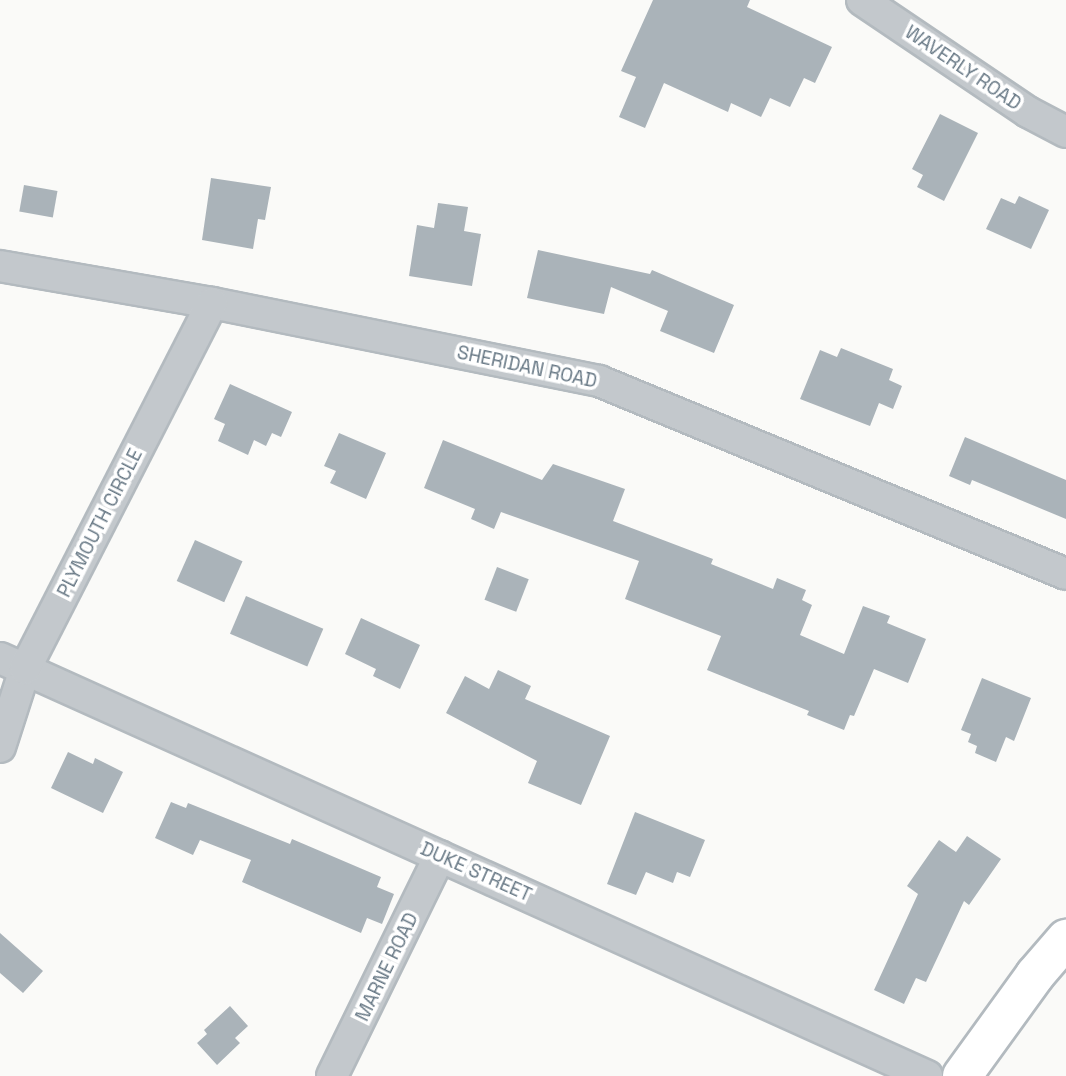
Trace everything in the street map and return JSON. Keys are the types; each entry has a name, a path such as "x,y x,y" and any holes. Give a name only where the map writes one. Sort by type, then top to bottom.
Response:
{"street":[{"name":"WAVERLY ROAD","path":"862,0 1028,112 1066,132"},
{"name":"SHERIDAN ROAD","path":"0,266 212,303 600,381 1066,574"},
{"name":"PLYMOUTH CIRCLE","path":"0,747 13,663 212,303"},
{"name":"DUKE STREET","path":"13,663 927,1076"},
{"name":"MARNE ROAD","path":"332,1076 440,856"},
{"path":"962,1076 1035,975 1066,939"}],"building":[{"path":"653,0 750,0 747,7 832,47 815,83 804,78 790,107 770,98 761,117 731,103 728,112 664,83 645,128 619,117 636,77 621,71"},
{"path":"940,114 978,133 944,201 917,187 923,175 912,169"},
{"path":"211,178 271,187 265,220 258,219 253,249 202,240"},
{"path":"24,185 57,191 53,217 19,212"},
{"path":"1019,196 1049,210 1031,249 986,229 1001,198 1015,204"},
{"path":"438,203 468,207 464,231 481,234 472,286 409,276 417,225 434,228"},
{"path":"538,250 650,274 652,270 734,305 714,353 660,331 668,311 611,287 604,314 527,298"},
{"path":"841,348 893,369 889,380 902,386 893,409 879,403 870,426 800,399 820,350 837,357"},
{"path":"230,384 292,412 281,437 272,433 266,446 254,440 248,455 218,441 225,424 214,419"},
{"path":"339,433 386,453 366,499 330,483 336,471 324,466"},
{"path":"965,437 1066,480 1066,519 972,480 970,485 949,476"},
{"path":"443,440 542,480 553,464 625,489 613,521 713,559 711,564 773,589 777,578 806,590 802,600 812,605 800,635 844,654 863,606 890,616 887,623 926,639 908,683 874,669 854,716 850,715 844,730 807,715 809,711 707,670 721,636 625,599 639,561 501,512 494,529 471,519 475,509 424,488"},
{"path":"195,540 243,561 224,602 177,581"},
{"path":"497,567 529,579 516,612 484,600"},
{"path":"246,596 323,629 307,667 230,634"},
{"path":"361,618 420,645 400,689 373,676 376,669 345,654"},
{"path":"498,670 531,686 525,699 610,736 581,805 528,783 537,761 446,713 465,676 489,689"},
{"path":"982,678 1031,698 1014,741 1006,737 996,762 975,753 977,746 968,742 971,734 961,730"},
{"path":"68,752 93,764 95,758 123,772 103,813 51,788"},
{"path":"171,802 186,808 188,803 290,844 292,839 381,877 377,887 394,894 382,924 367,918 361,933 242,882 251,860 200,840 193,855 155,838"},
{"path":"635,812 705,840 690,877 677,872 673,883 646,872 636,895 607,884"},
{"path":"967,836 1001,859 969,905 964,901 926,982 916,978 904,1004 874,990 918,894 907,886 939,840 956,852"},
{"path":"0,933 43,971 23,993 0,973"},
{"path":"230,1006 248,1026 235,1038 240,1043 217,1065 197,1043 207,1034 204,1030"}]}
